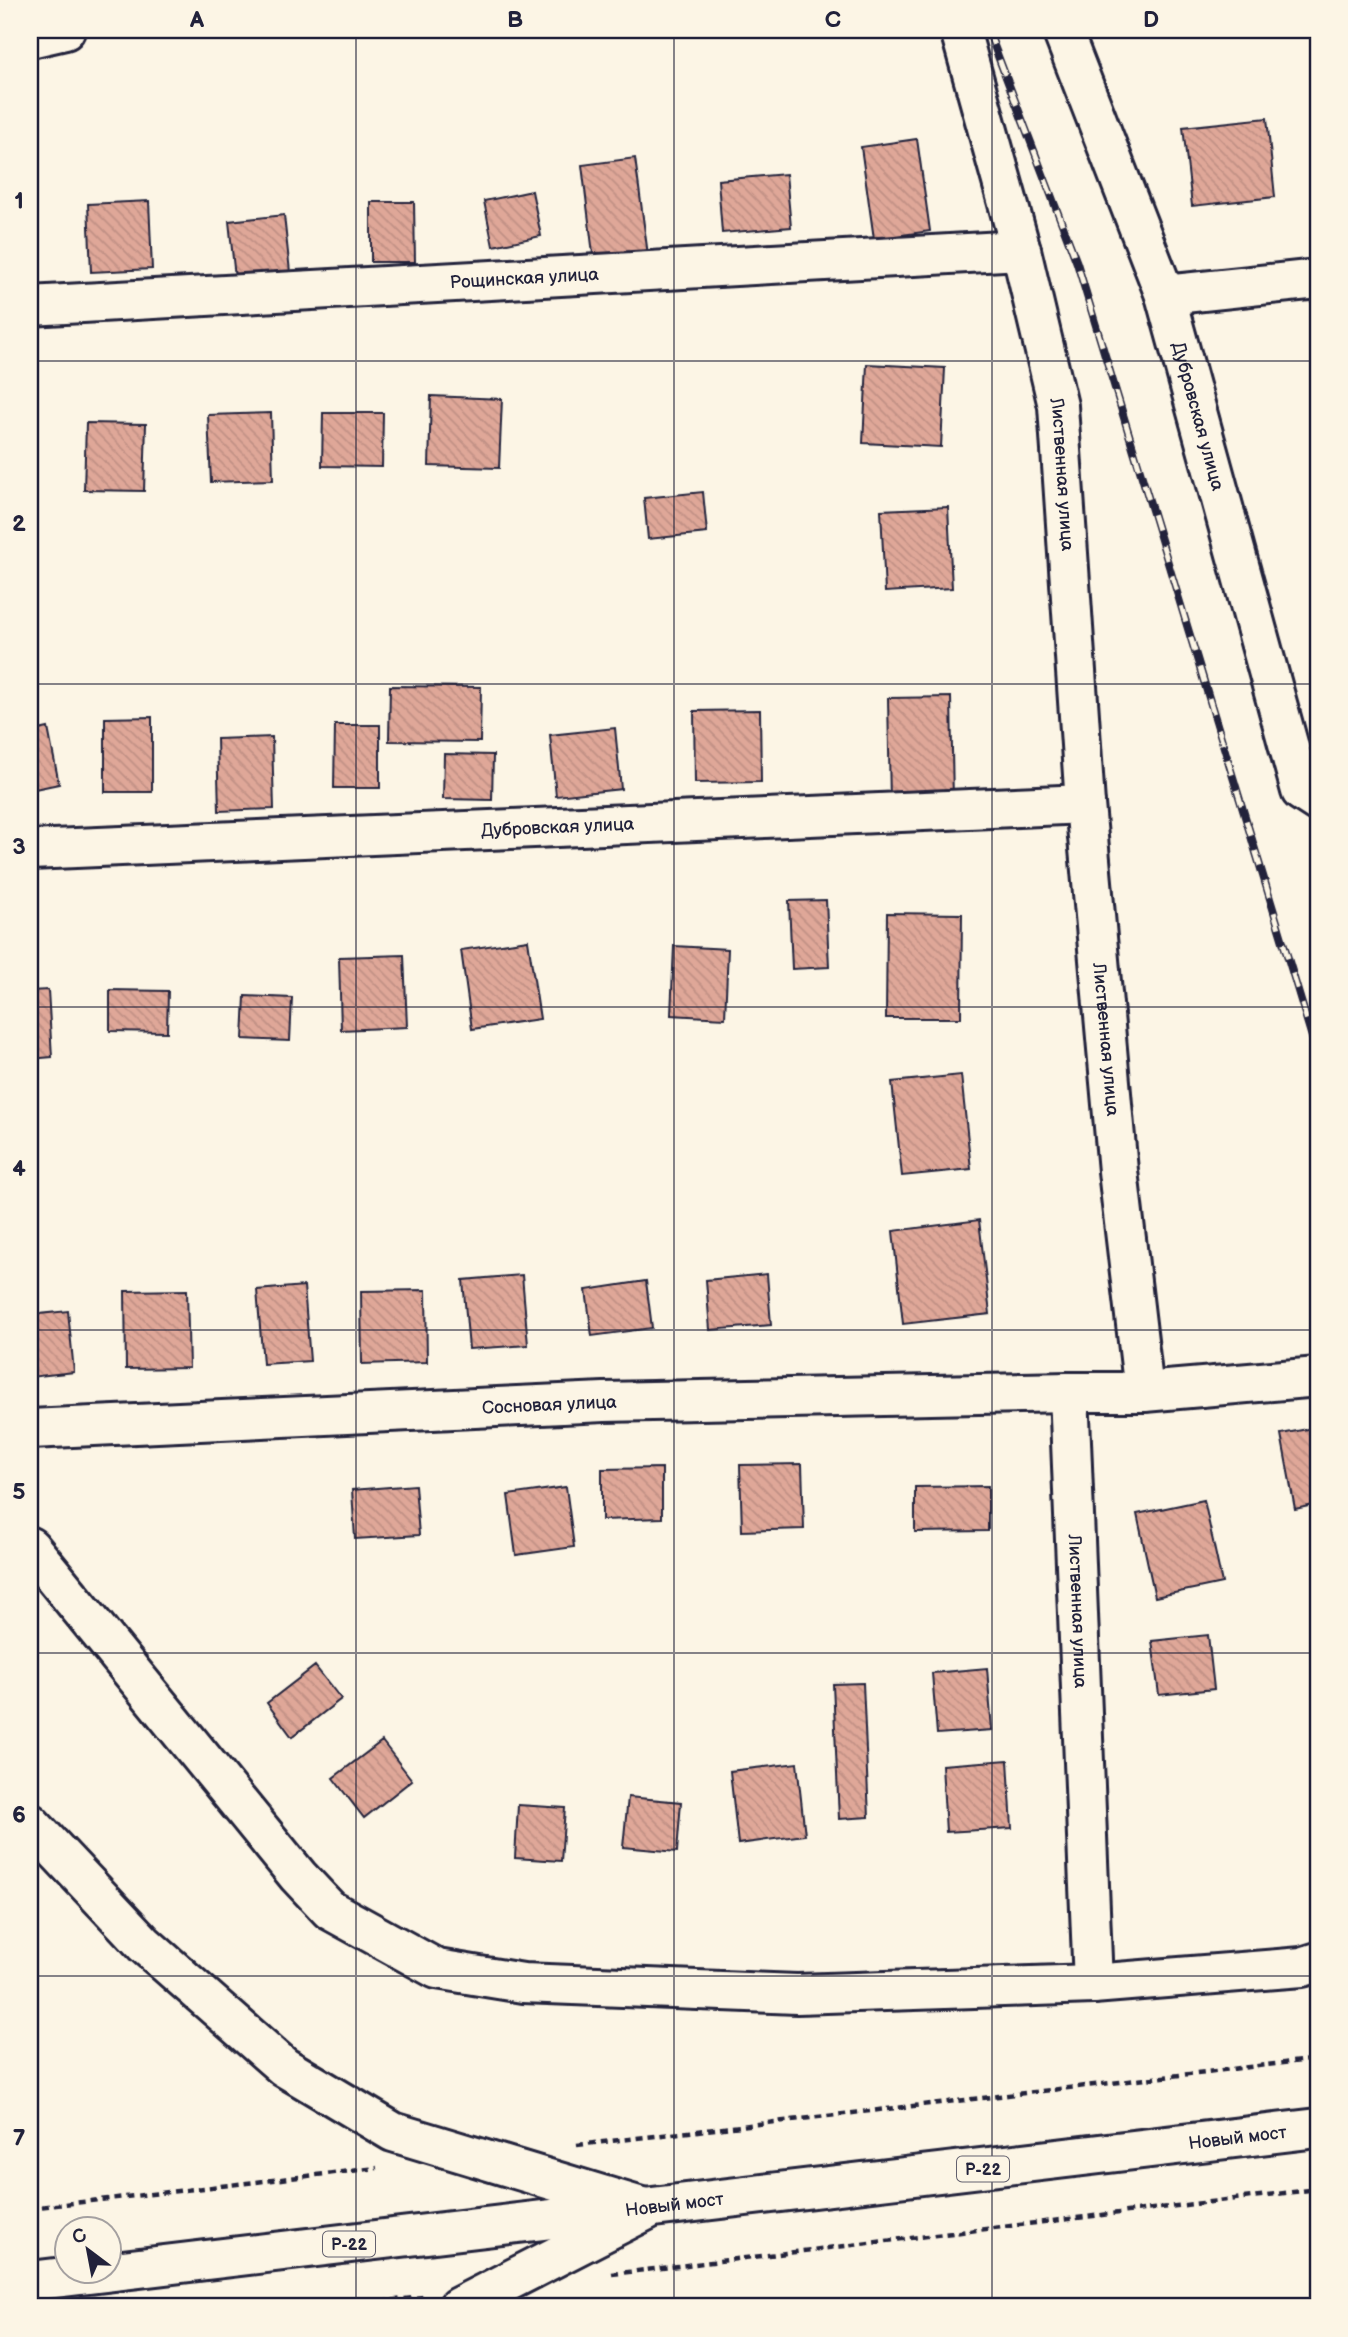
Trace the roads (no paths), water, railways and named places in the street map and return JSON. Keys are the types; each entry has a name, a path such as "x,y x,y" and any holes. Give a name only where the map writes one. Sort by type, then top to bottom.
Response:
{"main road":[{"path":"30,38 65,30"},
{"name":"Лиственная улица","path":"960,30 1021,250 1058,406 1085,804 1118,1171 1144,1392"},
{"name":"Дубровская улица","path":"1062,30 1165,295 1301,791 1318,802"},
{"name":"Рощинская улица","path":"30,306 1021,250"},
{"path":"1165,295 1318,279"},
{"name":"Дубровская улица","path":"30,850 1085,804"},
{"path":"1069,1392 1144,1392 1318,1377"},
{"name":"Лиственная улица","path":"1069,1392 1093,1984"},
{"name":"Сосновая улица","path":"30,1429 604,1402 1069,1392"},
{"path":"30,1547 298,1876 330,1910 437,1969 523,1983 797,1994 1093,1984 1302,1967 1318,1962"},
{"path":"30,1823 144,1944 284,2067 393,2132 648,2209"},
{"name":"Новый мост","path":"40,2280 1318,2129"},
{"path":"441,2302 648,2209"}],"railway":[{"path":"988,30 1077,263 1318,1057"}]}
